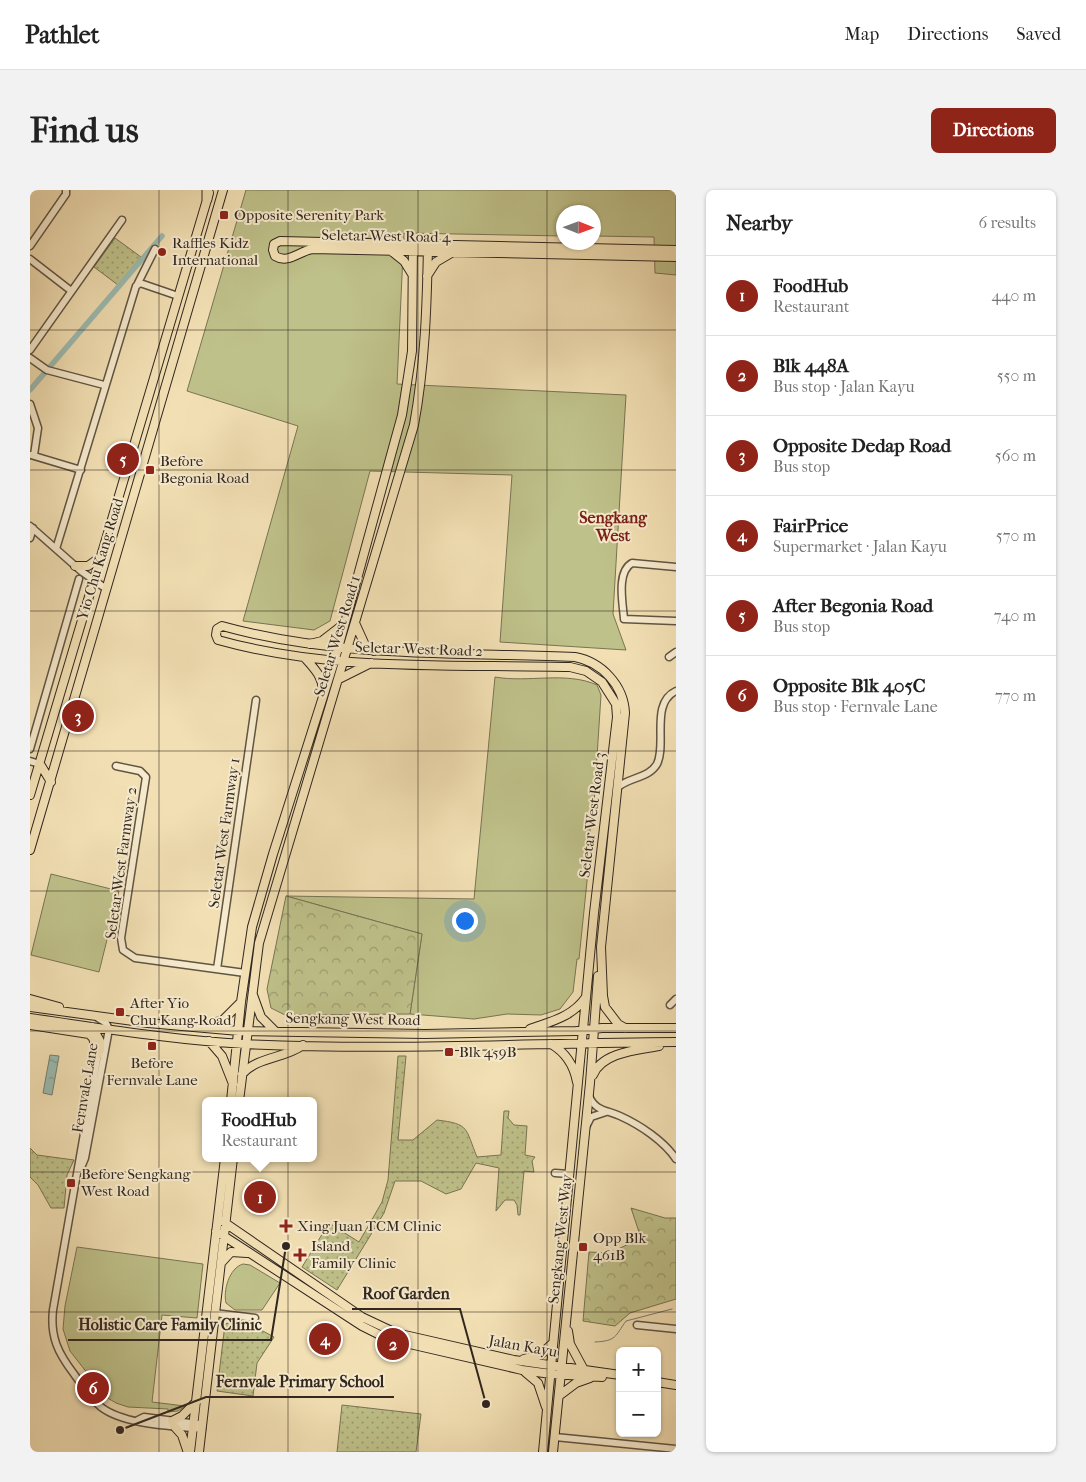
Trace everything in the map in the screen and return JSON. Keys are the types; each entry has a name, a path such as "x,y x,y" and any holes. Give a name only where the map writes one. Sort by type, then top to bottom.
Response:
{"main road":[{"name":"Yio Chu Kang Road","path":"30,850 105,588 223,190"},
{"name":"Yio Chu Kang Road","path":"30,795 95,581 208,193"},
{"name":"Seletar West Road 4","path":"413,247 389,250 312,249 289,259 281,260 275,256 273,250 274,244 280,241 413,247 676,250"},
{"name":"Seletar West Road 1","path":"243,1031 241,973 252,927 338,649 402,415 412,351 413,247"},
{"name":"Seletar West Road 4","path":"428,247 455,251 676,257"},
{"name":"Seletar West Road 1","path":"243,1031 260,943 414,425 422,376 428,247"},
{"path":"389,250 404,261 412,276"},
{"path":"427,276 436,262 455,251"},
{"path":"178,296 188,293 196,282"},
{"path":"178,296 183,300 187,315"},
{"path":"75,566 88,566 102,555"},
{"path":"305,645 322,641 344,624"},
{"path":"355,624 366,645 374,651"},
{"name":"Seletar West Road 2","path":"531,667 305,658 252,650 218,640 216,635 217,629 222,626 254,636 347,650 533,656"},
{"name":"Seletar West Road 3","path":"533,656 581,658 595,664 613,681 624,708 618,787 593,1029"},
{"path":"305,658 316,669 322,682 324,694"},
{"path":"339,679 373,662"},
{"name":"Seletar West Road 3","path":"531,667 580,669 594,675 610,692 616,704 617,717 608,784 584,1030"},
{"path":"51,782 40,764 50,761 58,753"},
{"name":"Seletar West Road 3","path":"601,947 605,1007 618,1024 625,1028"},
{"path":"252,991 261,1017 277,1032"},
{"path":"523,1031 568,1016 578,1008 586,996"},
{"path":"30,999 56,1005 66,1011"},
{"path":"199,1028 223,1020 241,1002"},
{"name":"Sengkang West Road","path":"30,1007 199,1028 243,1031 425,1034 676,1028"},
{"name":"Sengkang West Road","path":"30,1018 209,1041 241,1043 303,1045 676,1043"},
{"path":"30,1025 88,1034 93,1038 98,1054"},
{"path":"92,1027 100,1041 98,1054"},
{"name":"Sengkang West Way","path":"553,1452 589,1095 593,1029"},
{"name":"Sengkang West Way","path":"543,1452 551,1374 552,1342 584,1030"},
{"path":"232,1097 243,1031"},
{"path":"209,1041 222,1056 233,1086"},
{"path":"239,1097 242,1074 241,1043"},
{"path":"590,1083 596,1068 609,1058 676,1043"},
{"path":"551,1044 561,1050 572,1067 578,1090"},
{"path":"242,1074 255,1063 294,1051 303,1045"},
{"path":"189,1452 197,1401 224,1162"},
{"path":"199,1452 220,1264 227,1224 233,1162"},
{"name":"Jalan Kayu","path":"218,1218 362,1317 396,1333 522,1370 551,1374 561,1370 584,1370 616,1374"},
{"name":"Jalan Kayu","path":"216,1231 378,1335 551,1366 561,1370 593,1376 616,1379"},
{"path":"220,1264 231,1252 243,1251 252,1254"},
{"path":"566,1317 570,1344 584,1370"},
{"path":"514,1360 537,1357 546,1351 552,1342"},
{"path":"522,1370 538,1383 547,1414"},
{"path":"560,1395 576,1383 593,1376"},
{"path":"661,1381 676,1383"},
{"path":"189,1452 185,1440 173,1423 197,1401"}],"street":[{"path":"30,246 66,194 66,190"},
{"path":"30,350 70,290 122,220"},
{"path":"56,549 81,470 104,385 138,283 155,249"},
{"path":"30,259 70,290"},
{"path":"138,283 178,296"},
{"path":"30,358 50,370 104,385"},
{"path":"30,404 38,428 32,455 81,470"},
{"path":"31,527 75,566 105,588"},
{"path":"30,538 31,527"},
{"path":"676,566 632,563 629,565 623,581 624,620 676,621"},
{"name":"Yio Chu Kang Road","path":"30,749 79,579"},
{"path":"669,657 676,652"},
{"path":"618,787 637,777 646,775 657,764 664,705 676,691"},
{"name":"Seletar West Farmway 1","path":"218,969 256,700"},
{"path":"30,761 40,764"},
{"name":"Seletar West Farmway 2","path":"116,766 140,771 146,777 121,938 123,950 135,958 241,973"},
{"path":"608,784 613,775 637,777"},
{"path":"670,1005 676,999"},
{"name":"Fernvale Lane","path":"93,1015 104,1020 109,1029 95,1083"},
{"name":"Fernvale Lane","path":"98,1054 85,1158 79,1172 53,1310 53,1340 60,1356 95,1401 114,1414 138,1420 202,1427"},
{"path":"589,1095 596,1108 620,1116 660,1141 668,1147 676,1159"},
{"path":"585,1129 592,1117 606,1112"},
{"path":"555,1173 569,1174"},
{"path":"214,1314 255,1318"},
{"path":"637,1326 676,1330"},
{"path":"555,1437 676,1450"}],"green space":[{"path":"246,190 676,190 676,275 655,273 654,237 601,236 601,205 556,205 556,236 404,233 397,384 626,395 613,614 626,650 500,642 512,475 370,471 330,621 314,630 243,621 298,426 187,391"},
{"path":"115,238 141,257 118,285 94,267"},
{"path":"495,677 520,679 560,678 585,681 597,685 601,695 594,803 590,814 590,852 579,959 577,959 573,992 560,1009 541,1015 507,1014 474,1019 410,1014 422,934 286,896 474,899"},
{"path":"51,874 119,891 99,972 31,955"},
{"path":"286,896 422,934 410,1014 285,1015 271,1008 267,989"},
{"path":"398,1056 406,1056 398,1140 413,1140 437,1120 455,1123 465,1129 477,1157 501,1155 504,1111 509,1111 508,1118 514,1125 527,1126 525,1155 535,1157 532,1161 534,1172 524,1171 520,1215 518,1215 517,1205 514,1200 505,1200 496,1211 499,1168 476,1163 461,1189 446,1194 421,1181 395,1181 384,1213 337,1290 302,1267 329,1223 359,1242 382,1202 388,1180"},
{"path":"30,1148 37,1155 74,1160 67,1175 64,1208 51,1208 38,1185 30,1177"},
{"path":"631,1208 665,1218 676,1218 676,1299 630,1313 615,1326 583,1321 589,1252 610,1253 641,1238"},
{"path":"77,1247 203,1264 197,1318 162,1315 152,1402 185,1406 178,1411 168,1412 168,1409 128,1407 116,1403 106,1397 70,1351 63,1329 65,1306"},
{"path":"243,1264 250,1265 280,1283 262,1310 235,1310 226,1303 225,1292 228,1280 234,1270"},
{"path":"233,1322 250,1324 274,1337 257,1363 253,1396 217,1391 225,1324"},
{"path":"342,1405 421,1414 416,1452 337,1452"}],"water":[{"path":"50,1055 59,1056 52,1095 43,1093"}],"waterway":[{"path":"30,390 162,236"},
{"path":"595,1342 615,1337 626,1321 672,1309"}],"place":[{"name":"Opposite Serenity Park","path":"224,215"},
{"name":"Raffles Kidz International","path":"162,252"},
{"name":"After Begonia Road","path":"123,459"},
{"name":"Before Begonia Road","path":"150,470"},
{"name":"Opposite Dedap Road","path":"78,716"},
{"name":"After Yio Chu Kang Road","path":"120,1012"},
{"name":"Before Fernvale Lane","path":"152,1046"},
{"name":"Blk 459B","path":"449,1052"},
{"name":"Before Sengkang West Road","path":"71,1183"},
{"name":"FoodHub","path":"260,1197"},
{"name":"Xing Juan TCM Clinic","path":"286,1226"},
{"name":"Holistic Care Family Clinic","path":"286,1246"},
{"name":"Opp Blk 461B","path":"583,1247"},
{"name":"Island Family Clinic","path":"300,1255"},
{"name":"FairPrice","path":"325,1339"},
{"name":"Blk 448A","path":"393,1344"},
{"name":"Opposite Blk 405C","path":"93,1388"},
{"name":"Roof Garden","path":"486,1404"},
{"name":"Fernvale Primary School","path":"120,1430"}],"district":[{"name":"Sengkang West","path":"613,526"}]}
